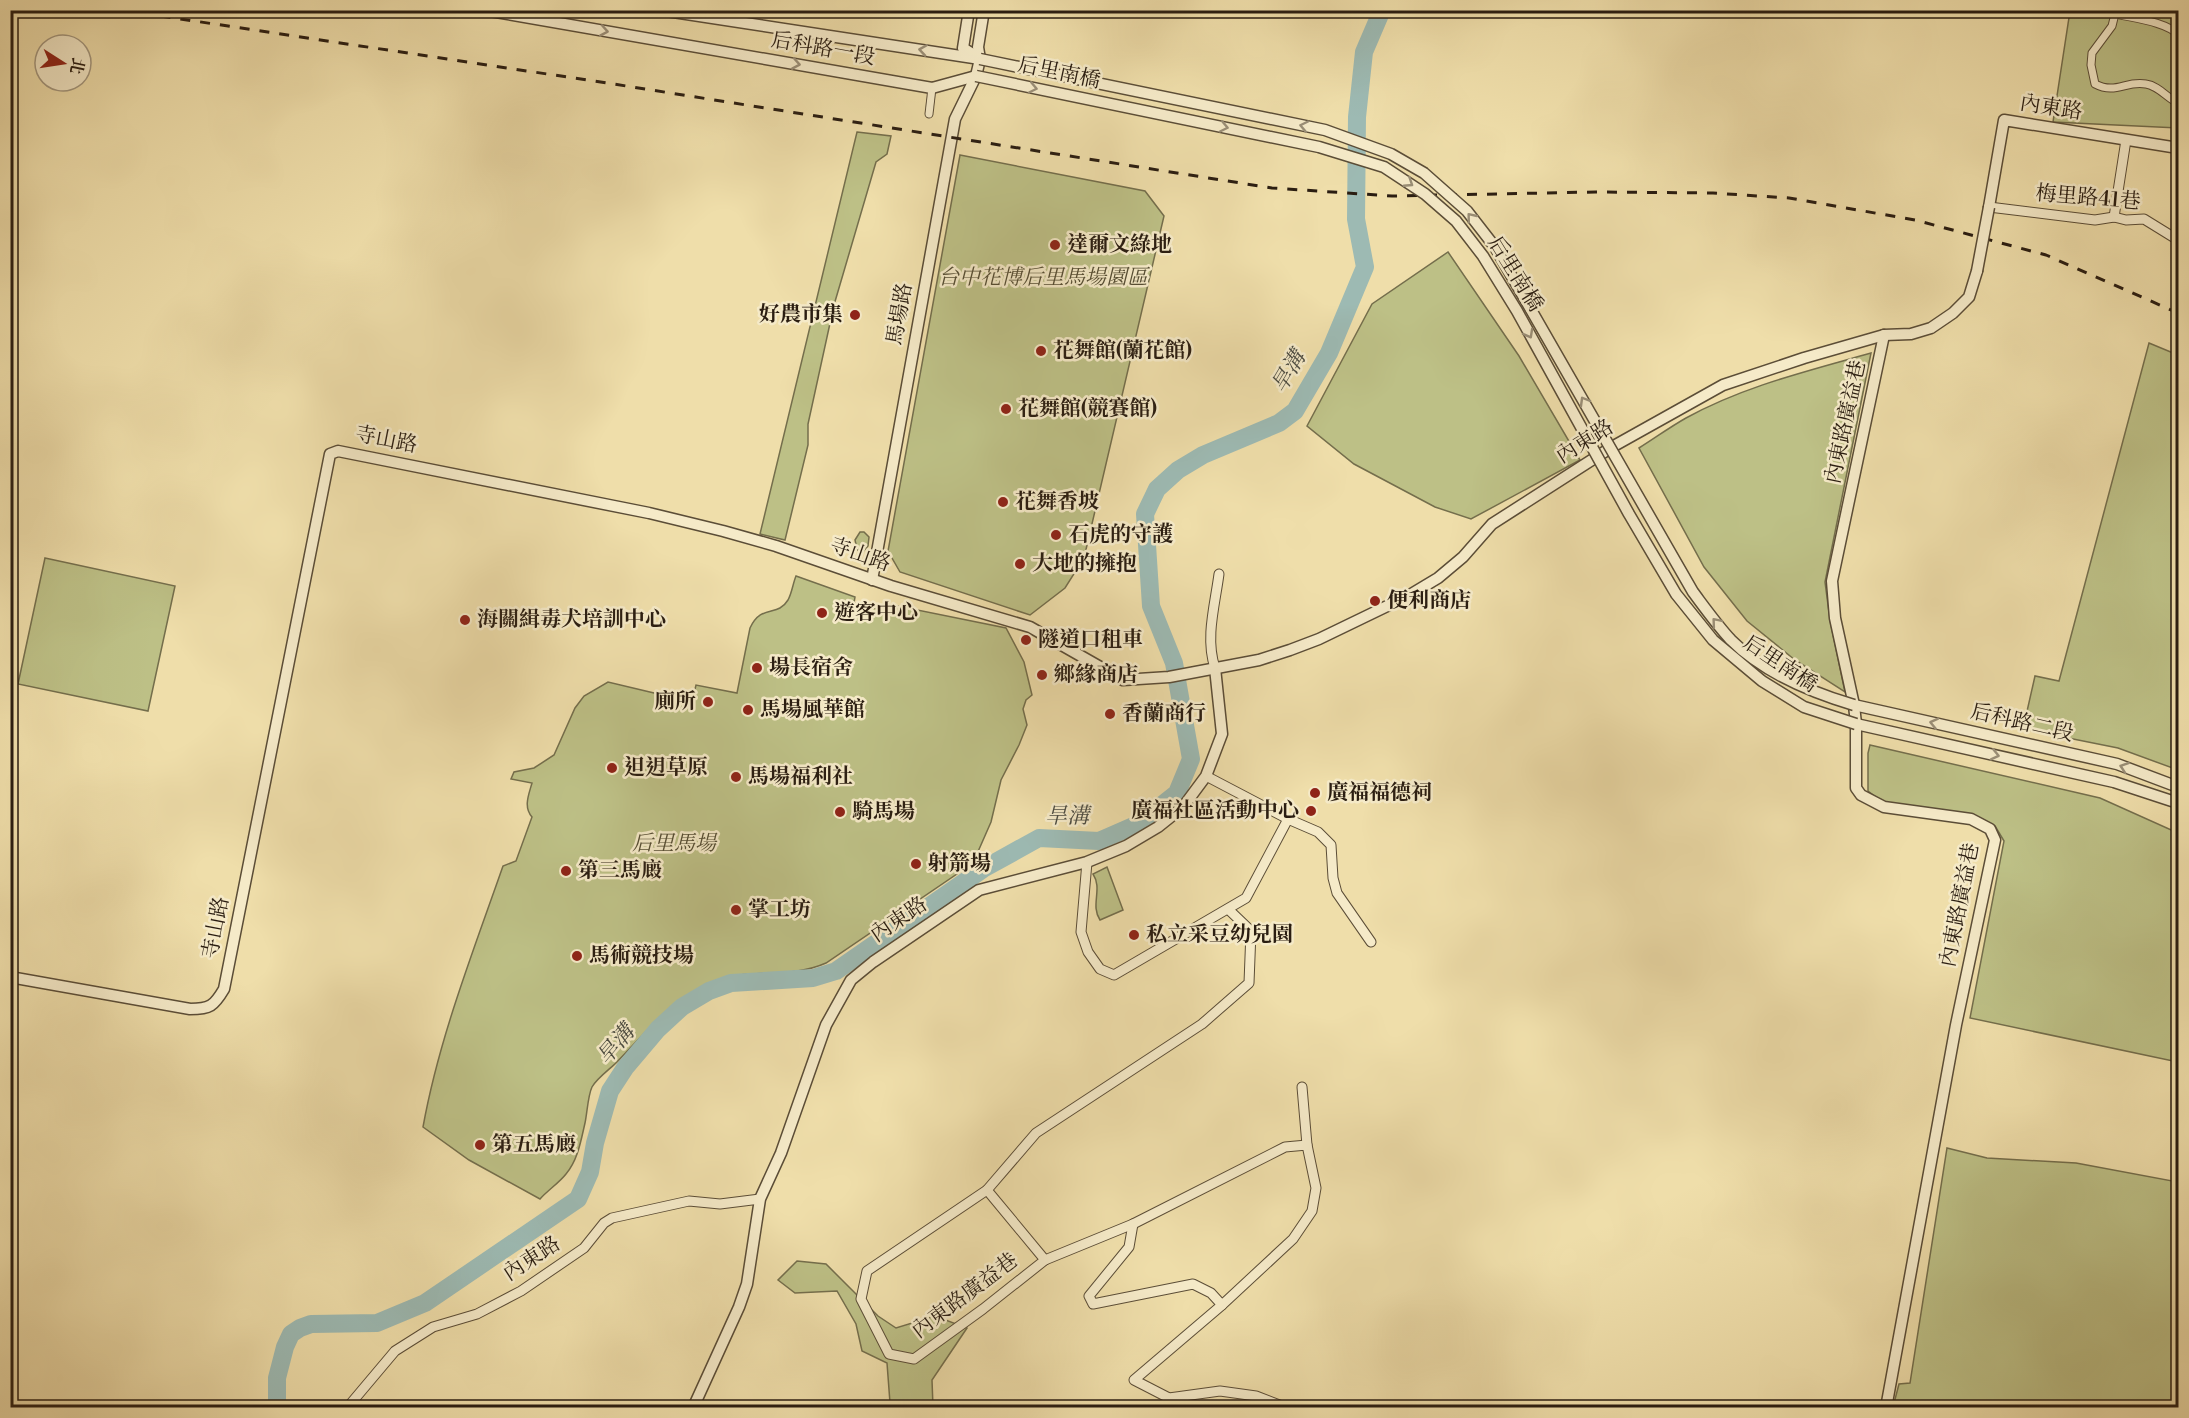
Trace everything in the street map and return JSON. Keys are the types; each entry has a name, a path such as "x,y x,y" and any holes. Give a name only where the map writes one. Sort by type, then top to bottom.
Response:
{"street":[{"name":"后科路一段","path":"484,10 932,88 976,76"},
{"name":"后科路一段","path":"660,10 981,59"},
{"path":"969,10 963,48 981,59"},
{"name":"馬場路","path":"872,580 955,119 976,76 981,59 978,47 984,10"},
{"path":"2178,34 2175,30 2116,12 2112,26 2092,53 2091,65 2095,84 2103,88 2121,88 2132,83 2147,84 2157,88 2178,103"},
{"name":"后里南橋","path":"981,59 1325,130 1391,154 1424,173 1467,211 1495,247 1693,592 1707,611 1732,640 1755,660 1775,673 1828,697 1854,705"},
{"name":"后里南橋","path":"976,76 1319,147 1384,167 1425,194 1456,221 1483,256 1517,311 1676,594 1713,640 1762,681 1804,707 1856,724"},
{"path":"929,114 932,88"},
{"name":"內東路","path":"1190,673 1259,660 1290,650 1319,639 1408,596 1438,578 1463,557 1492,525 1612,447 1723,385 1884,335 1911,334 1931,328 1953,313 1969,297 1977,270 2004,120 2178,148"},
{"path":"2114,217 2126,140"},
{"name":"梅里路41巷","path":"1989,207 2095,220 2114,217 2126,220 2144,219 2178,240"},
{"name":"內東路廣益巷","path":"1884,335 1832,581 1835,618 1854,705 1856,788 1862,795 1884,807 1971,819 1990,830 1995,840 1956,1024 1886,1407"},
{"name":"寺山路","path":"10,977 190,1009 202,1009 215,1004 224,989 330,454 338,451 638,511 776,546 872,580 1030,627 1123,680 1190,673"},
{"path":"1215,668 1211,657 1210,639 1219,574"},
{"name":"內東路","path":"693,1407 739,1307 747,1284 760,1199 781,1153 826,1025 851,980 873,962 979,890 1087,862 1126,846 1158,827 1183,807 1206,776 1222,734 1215,668"},
{"name":"后科路二段","path":"1854,705 2117,764 2178,788"},
{"name":"后科路二段","path":"1856,724 2114,782 2178,803"},
{"path":"1206,776 1318,832 1331,845 1333,878 1337,893 1371,942"},
{"path":"1087,862 1081,932 1088,952 1100,969 1114,975 1246,898 1288,819"},
{"name":"內東路廣益巷","path":"1228,909 1251,931 1249,982 1202,1024 1036,1133 987,1190 867,1271 861,1299 889,1354 914,1359 1045,1260 1133,1224 1286,1147 1307,1145"},
{"path":"1287,1407 1256,1396 1220,1391 1169,1398 1134,1380 1222,1305 1293,1239 1312,1211 1316,1188 1307,1145 1302,1087"},
{"name":"內東路廣益巷","path":"987,1190 1045,1260"},
{"name":"內東路","path":"347,1407 395,1351 433,1327 477,1314 521,1291 584,1248 604,1223 612,1218 689,1201 720,1204 760,1199"},
{"path":"1133,1224 1129,1247 1089,1296 1093,1304 1193,1284 1211,1293 1222,1305"}],"green space":[{"path":"2070,11 2178,11 2178,128 2053,122"},
{"path":"857,132 891,136 887,154 876,162 834,305 808,424 808,445 785,540 760,534"},
{"name":"台中花博后里馬場園區","path":"960,155 1145,191 1164,216 1084,558 1065,588 1030,615 900,572 888,551"},
{"path":"1448,252 1519,356 1580,460 1471,519 1435,507 1354,464 1307,426 1372,304"},
{"path":"2149,343 2178,355 2178,770 2118,748 2023,729 2035,676 2059,681"},
{"path":"1871,353 1825,582 1830,620 1845,692 1795,660 1747,621 1704,567 1639,448 1686,418 1731,397 1777,380"},
{"path":"860,532 864,532 869,537 868,546 861,554 855,540"},
{"path":"45,558 175,586 148,711 18,684"},
{"name":"后里馬場","path":"796,576 855,597 854,603 886,611 888,604 1006,628 1024,662 1032,695 1026,700 1023,709 1027,725 1001,780 991,822 973,863 826,963 797,971 725,978 697,990 672,1007 594,1084 573,1163 563,1177 540,1199 469,1160 423,1127 447,1028 480,931 503,866 516,861 532,817 527,805 532,783 511,779 514,772 534,768 554,755 575,708 584,696 608,682 692,702 696,685 737,693 750,628 759,616 784,605"},
{"path":"1870,745 2100,798 2178,833 2178,1060 2173,1061 1970,1018 2004,841 1995,826 1881,801 1868,791"},
{"path":"1107,867 1123,910 1100,920 1096,909 1097,885 1093,874"},
{"path":"1947,1148 1987,1158 2076,1163 2178,1182 2178,1407 1893,1407 1899,1384 1910,1383"},
{"path":"797,1261 826,1264 878,1316 896,1328 935,1316 967,1328 932,1380 933,1407 885,1407 890,1403 887,1363 862,1351 856,1324 837,1291 795,1293 778,1280"}],"waterway":[{"name":"旱溝","path":"277,1408 277,1378 291,1334 311,1324 377,1323 425,1303 578,1199 590,1172 595,1143 610,1091 625,1068 658,1029 682,1007 709,991 731,983 813,978 836,971 983,869 1039,838 1099,841 1138,824 1177,793 1191,759 1174,663 1151,606 1145,514 1157,489 1178,470 1203,455 1279,423 1295,411 1329,353 1365,267 1356,219 1357,117 1364,52 1382,10"}],"railway":[{"path":"121,10 607,83 1272,188 1392,196 1596,192 1713,193 1789,198 1915,220 2046,255 2178,313"}],"place":[{"name":"達爾文綠地","path":"1055,245"},
{"name":"好農市集","path":"855,315"},
{"name":"花舞館(蘭花館)","path":"1041,351"},
{"name":"花舞館(競賽館)","path":"1006,409"},
{"name":"花舞香坡","path":"1003,502"},
{"name":"石虎的守護","path":"1056,535"},
{"name":"大地的擁抱","path":"1020,564"},
{"name":"便利商店","path":"1375,601"},
{"name":"遊客中心","path":"822,613"},
{"name":"海關緝毒犬培訓中心","path":"465,620"},
{"name":"隧道口租車","path":"1026,640"},
{"name":"場長宿舍","path":"757,668"},
{"name":"鄉緣商店","path":"1042,675"},
{"name":"廁所","path":"708,702"},
{"name":"馬場風華館","path":"748,710"},
{"name":"香蘭商行","path":"1110,714"},
{"name":"𨑨迌草原","path":"612,768"},
{"name":"馬場福利社","path":"736,777"},
{"name":"廣福福德祠","path":"1315,793"},
{"name":"廣福社區活動中心","path":"1311,811"},
{"name":"騎馬場","path":"840,812"},
{"name":"射箭場","path":"916,864"},
{"name":"第三馬廄","path":"566,871"},
{"name":"掌工坊","path":"736,910"},
{"name":"私立采豆幼兒園","path":"1134,935"},
{"name":"馬術競技場","path":"577,956"},
{"name":"第五馬廄","path":"480,1145"}]}
